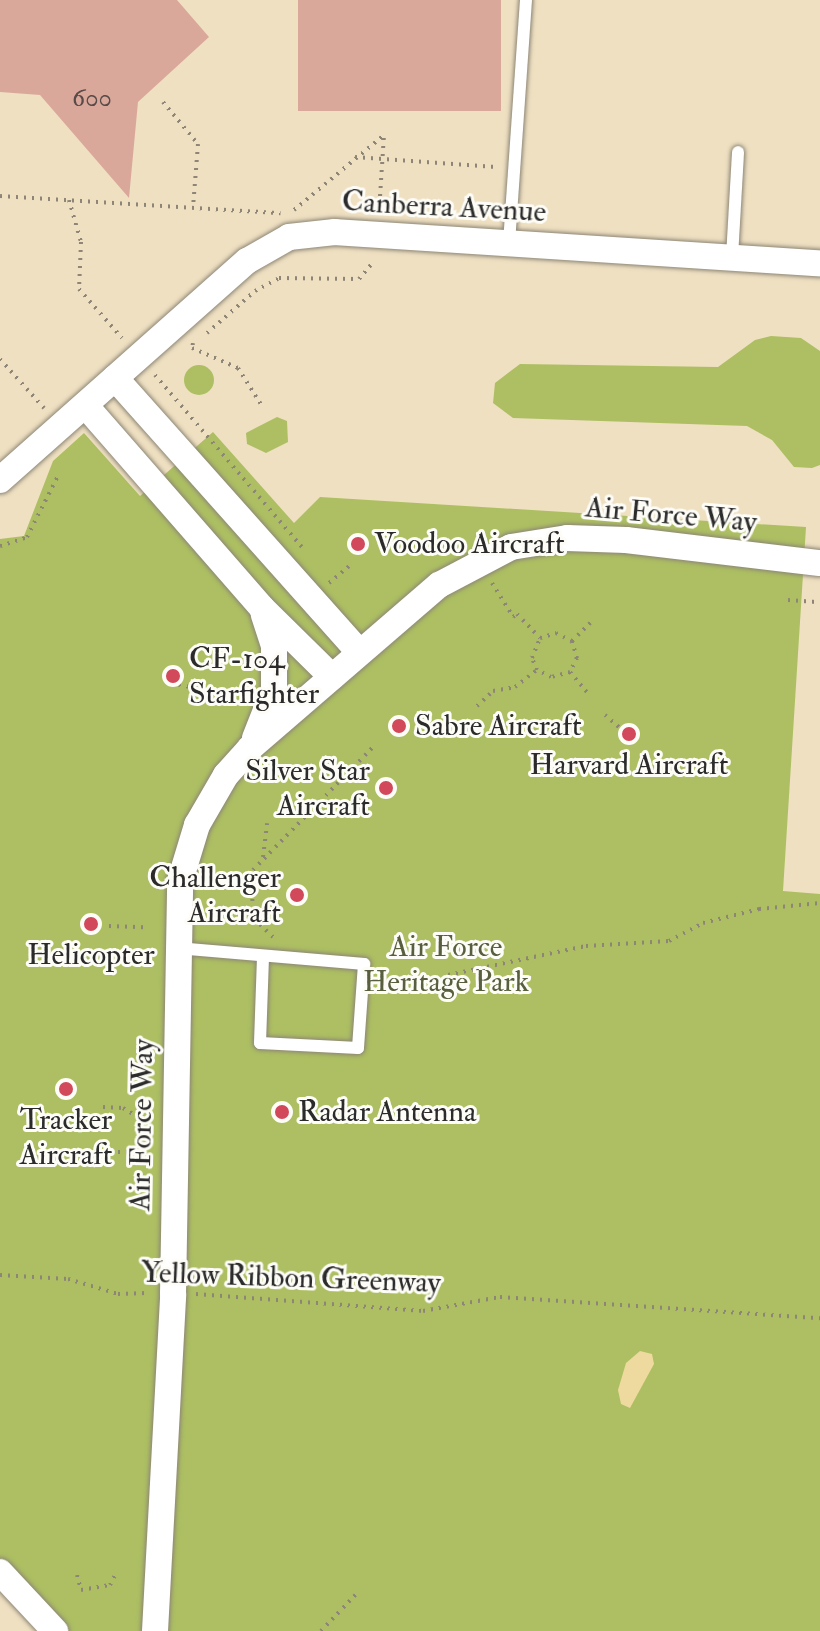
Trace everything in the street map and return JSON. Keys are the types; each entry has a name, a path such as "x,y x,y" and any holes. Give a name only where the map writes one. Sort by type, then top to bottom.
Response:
{"street":[{"name":"Canberra Avenue","path":"0,480 266,247 312,232 820,263"},
{"path":"115,378 359,652"},
{"path":"85,405 262,608 332,677"},
{"name":"Air Force Way","path":"155,1631 173,1294 176,948 180,881 197,825 226,775 250,748 439,585 478,561 536,540 590,538 715,548 820,563"},
{"path":"250,748 274,690 274,646 262,608"},
{"path":"0,1572 55,1631"}],"lane":[{"path":"509,243 526,0"},
{"path":"732,257 738,152"},
{"path":"176,948 364,964 358,1048 260,1043 263,956"}],"path":[{"path":"163,102 198,144 193,207"},
{"path":"262,406 238,368 192,343 279,278 359,279 376,258 384,135 278,223"},
{"path":"355,157 514,168"},
{"path":"0,196 290,213"},
{"path":"0,359 48,413"},
{"path":"0,546 27,537 59,474"},
{"path":"478,561 513,617 517,614 540,638"},
{"path":"323,589 352,564"},
{"path":"788,600 820,602"},
{"path":"572,641 594,619"},
{"path":"556,633 572,641 577,658 570,672 551,677 537,670 532,658 540,638 556,633"},
{"path":"176,666 171,683 205,690"},
{"path":"477,706 493,691 515,687 537,670"},
{"path":"570,672 590,696"},
{"path":"605,715 620,728"},
{"path":"273,937 252,917 253,870 375,745"},
{"path":"263,859 267,823"},
{"path":"448,975 586,946 669,941 703,923 745,913 820,903"},
{"path":"109,926 144,927"},
{"path":"103,1107 123,1108 138,1117"},
{"path":"94,1157 102,1152 138,1152"},
{"name":"Yellow Ribbon Greenway","path":"0,1275 68,1279 118,1294 173,1294 423,1311 500,1297 820,1318"},
{"path":"77,1575 81,1590 110,1585 116,1573"},
{"path":"321,1631 357,1593"}],"green space":[{"path":"771,336 801,338 820,351 820,465 812,468 794,467 772,440 747,426 513,418 493,403 495,383 520,364 718,367 755,340"},
{"path":"199,365 210,369 214,380 210,391 199,395 188,391 184,380 188,369"},
{"path":"277,417 287,421 288,442 266,453 247,444 246,433"},
{"name":"Air Force Heritage Park","path":"213,432 294,523 320,497 806,527 783,891 820,894 820,1631 55,1631 0,1572 0,539 24,536 53,461 84,433 140,496"}],"sand":[{"path":"640,1351 652,1354 654,1364 630,1408 621,1404 618,1390 626,1363"}],"building":[{"path":"0,0 177,0 209,37 138,102 129,198 40,95 0,92"},
{"path":"298,0 501,0 501,111 298,111"}],"place":[{"name":"Voodoo Aircraft","path":"358,544"},
{"name":"CF-104 Starfighter","path":"173,676"},
{"name":"Sabre Aircraft","path":"399,726"},
{"name":"Harvard Aircraft","path":"629,734"},
{"name":"Silver Star Aircraft","path":"386,788"},
{"name":"Challenger Aircraft","path":"297,895"},
{"name":"Helicopter","path":"91,924"},
{"name":"Tracker Aircraft","path":"66,1089"},
{"name":"Radar Antenna","path":"282,1112"}]}
